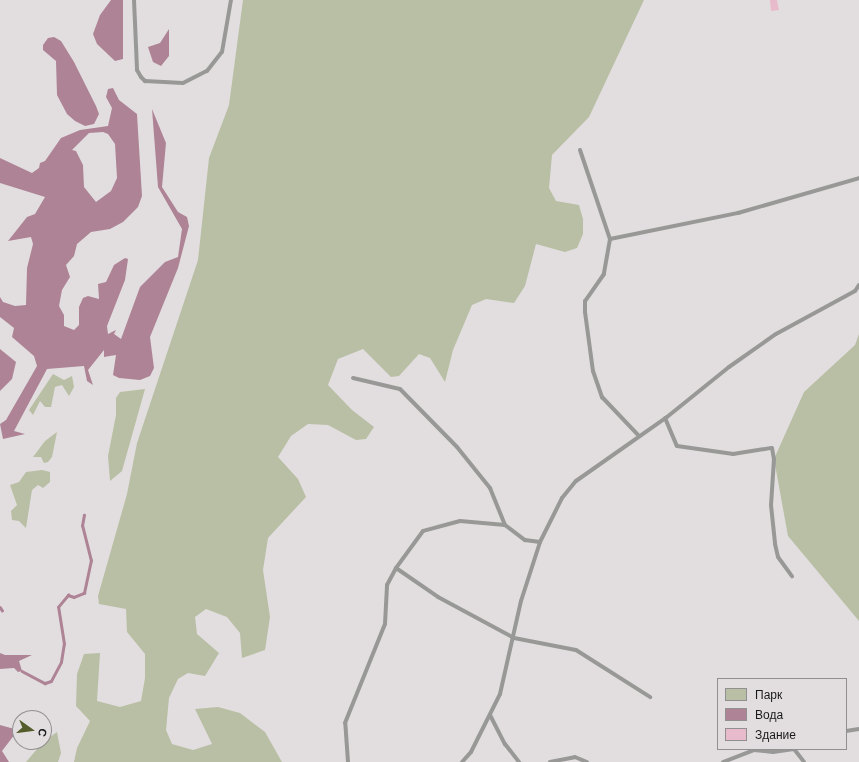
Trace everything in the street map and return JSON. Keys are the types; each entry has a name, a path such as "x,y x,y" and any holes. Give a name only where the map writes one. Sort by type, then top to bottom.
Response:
{"lane":[{"path":"134,0 139,74 145,81 183,83 207,71 222,52 231,0"},
{"path":"580,150 610,239 604,274 585,301 585,312 593,371 602,397 639,436"},
{"path":"610,239 738,213 859,178"},
{"path":"462,762 471,752 500,694 514,638 521,601 540,542 562,498 576,481 665,418 728,366 776,334 855,291 859,285"},
{"path":"353,378 400,389 486,483 500,507 505,525"},
{"path":"665,418 677,446 733,454 772,448 775,544 778,557 792,576"},
{"path":"348,762 345,723 385,624 387,585 396,568 423,531 460,521 505,525 525,540 540,542"},
{"path":"396,568 438,597 514,638 576,650 650,697"},
{"path":"490,715 505,744 519,762"},
{"path":"847,731 859,729"},
{"path":"723,762 754,750 773,752 787,750"},
{"path":"795,750 804,762"},
{"path":"550,762 575,757 587,762"}],"green space":[{"path":"243,0 644,0 589,117 552,155 549,188 556,201 579,205 583,219 583,234 577,248 565,252 536,244 525,286 514,303 486,299 472,305 453,350 445,382 430,358 419,354 399,376 391,377 363,349 338,359 328,385 352,410 374,427 366,439 356,440 328,425 308,424 291,436 278,457 298,479 306,497 268,538 263,570 270,617 265,650 242,658 240,633 227,617 206,609 195,617 197,634 219,653 205,676 188,673 178,679 169,698 166,730 172,744 193,750 212,744 195,709 218,707 240,713 265,732 282,762 74,762 77,748 90,721 76,706 77,674 84,654 100,653 97,701 120,707 141,701 145,678 145,654 127,632 126,609 99,604 98,596 127,494 137,443 198,260 209,158 229,105"},
{"path":"859,334 859,621 788,536 774,459 804,392 855,345"},
{"path":"53,374 64,380 72,376 74,387 69,396 62,385 55,387 51,407 45,407 40,401 33,415 29,410"},
{"path":"145,389 122,471 110,481 108,456 116,415 116,398 120,392"},
{"path":"57,432 52,457 48,462 44,463 41,457 33,457 45,441"},
{"path":"42,470 50,472 50,482 43,488 38,485 32,490 26,528 19,521 12,520 11,511 17,505 10,485 19,482 26,472"},
{"path":"57,732 61,753 58,762 26,762 36,750 52,750 52,736"}],"water":[{"path":"111,0 123,0 123,59 115,61 97,44 93,34 100,15"},
{"path":"169,29 169,56 161,66 153,62 148,47 160,43"},
{"path":"54,37 61,41 74,62 96,106 99,114 94,124 85,126 75,121 67,114 57,95 56,61 43,50 43,45 48,38"},
{"path":"113,88 119,100 137,114 142,196 138,207 123,222 110,229 91,232 77,244 74,256 66,265 70,277 62,290 59,306 64,315 64,326 74,330 79,325 79,307 83,298 88,296 99,299 98,284 106,282 114,265 125,258 128,259 125,280 107,326 108,334 116,330 114,334 121,339 140,287 165,262 178,257 182,229 158,187 152,109 166,143 162,187 178,212 187,217 189,226 178,268 150,337 154,368 150,376 140,380 119,378 113,375 116,355 104,357 104,350 88,370 93,385 87,381 84,366 47,369 14,431 25,434 3,439 0,424 6,420 37,366 34,356 12,337 14,328 0,317 0,297 3,302 15,306 26,305 27,268 33,244 31,237 8,241 27,217 35,214 45,197 0,183 0,158 32,173 39,168 40,163 45,161 61,138 80,130 108,126 112,108 106,97 108,89","holes":["103,132 108,134 115,144 117,178 111,191 96,202 84,187 83,165 76,151 72,150 89,133"]},
{"path":"0,349 16,362 12,379 0,391"},
{"path":"0,653 5,655 32,655 19,661 22,671 18,672 14,668 0,669"},
{"path":"0,725 12,728 12,738 2,751 9,762 0,762"}],"building":[{"path":"770,0 777,0 779,10 771,11"}],"waterway":[{"path":"22,671 45,683 51,681 61,662 64,644 58,607 68,595 74,597 84,593 91,561 82,526 84,515"}]}
